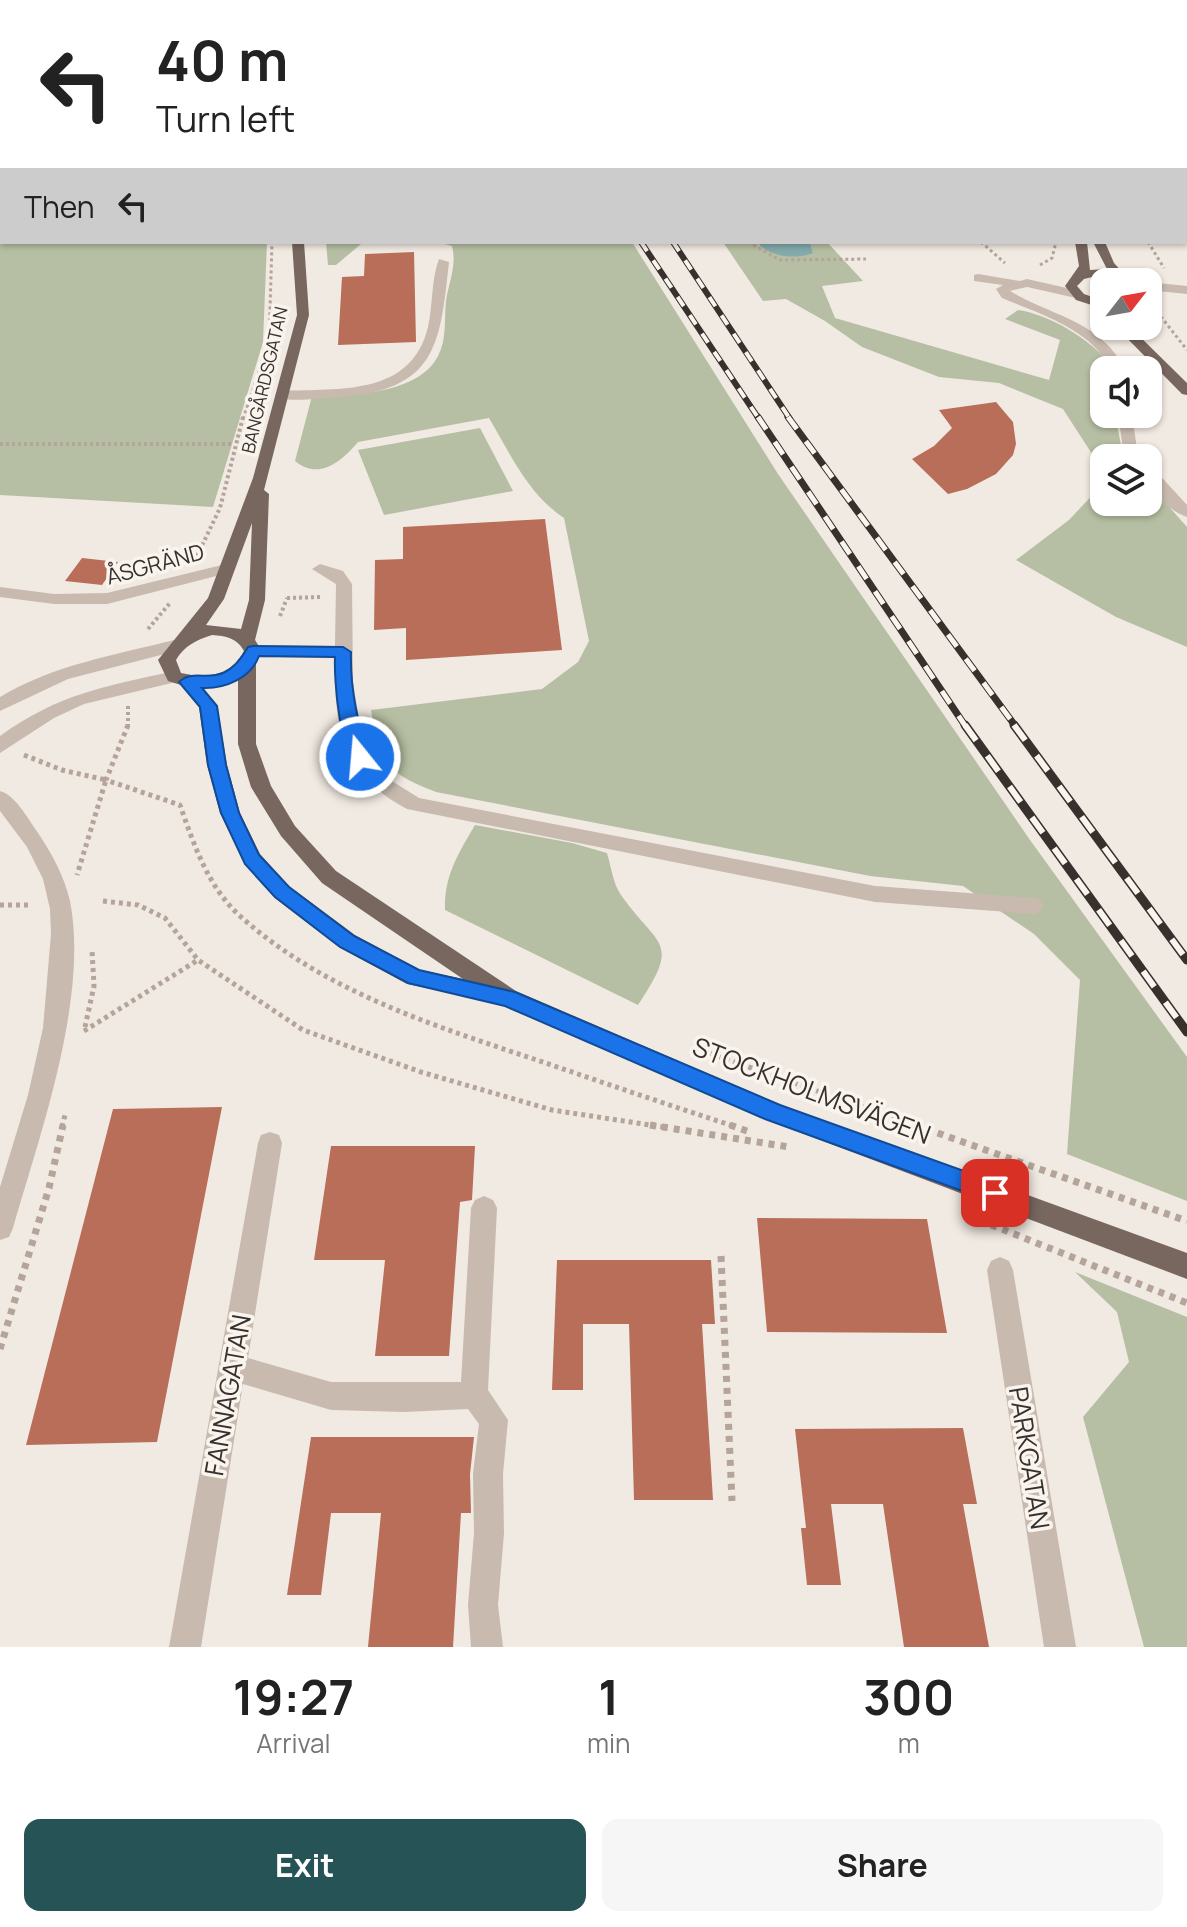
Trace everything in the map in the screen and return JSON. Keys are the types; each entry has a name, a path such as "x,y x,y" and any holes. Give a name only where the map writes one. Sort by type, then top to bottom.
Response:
{"main road":[{"name":"BANGÅRDSGATAN","path":"190,635 216,599 261,478 303,315 298,244"},
{"path":"1081,244 1085,266 1071,286 1076,294 1090,301"},
{"path":"1100,244 1114,268"},
{"path":"1079,277 1090,276"},
{"path":"1137,340 1187,391"},
{"path":"1142,340 1145,347"},
{"name":"BANGÅRDSGATAN","path":"253,651 261,478"},
{"path":"211,629 232,631 253,651 231,677 210,683 181,680 167,660 174,646 190,635 211,629"},
{"name":"STOCKHOLMSVÄGEN","path":"253,651 245,703 247,744 261,787 288,831 329,877 508,998 773,1112 1187,1266"},
{"name":"STOCKHOLMSVÄGEN","path":"181,680 208,706 217,765 230,813 252,859 282,892 347,941 415,978 508,998"}],"street":[{"path":"282,395 380,386 403,379 417,369 432,336 443,262"},
{"path":"1079,277 1002,289 1003,293 1095,339 1112,356"},
{"path":"978,278 1027,283 1076,294"},
{"path":"1162,288 1184,290"},
{"path":"1162,295 1184,290"},
{"path":"1162,488 1187,512"},
{"name":"ÅSGRÄND","path":"0,592 99,602 145,592 187,576 226,569"},
{"path":"320,569 334,572 344,586 342,677 348,720 360,757 371,775 388,791 414,804 875,894 1033,906"},
{"path":"0,705 54,677 174,646"},
{"path":"253,651 343,652"},
{"path":"0,746 65,704 128,685 181,680"},
{"path":"0,798 17,818 45,865 57,890 62,924 56,1034 8,1171 0,1228"},
{"name":"FANNAGATAN","path":"185,1647 270,1143"},
{"path":"484,1208 474,1395 494,1420 488,1474 489,1533 483,1605 487,1647"},
{"name":"PARKGATAN","path":"1000,1270 1060,1647"},
{"path":"232,1367 331,1396 404,1398 474,1395"}],"path":[{"path":"132,656 187,576 220,508 234,444 269,343 272,244"},
{"path":"752,244 780,260 866,259"},
{"path":"1149,244 1166,271"},
{"path":"1162,318 1187,350"},
{"path":"0,444 234,444"},
{"path":"253,651 287,598"},
{"path":"106,780 128,731 128,685"},
{"path":"0,746 62,770 106,780 180,805 200,863 238,915 288,952 349,990 459,1034 799,1149 552,1110 421,1072 303,1030 198,960 165,918 138,905 103,901"},
{"path":"0,905 29,905"},
{"path":"84,1031 198,960"},
{"path":"694,1048 1187,1221"},
{"path":"957,1212 1187,1303"},
{"path":"721,1256 732,1501"}],"green space":[{"path":"0,244 267,244 263,342 213,507 0,495"},
{"path":"326,244 361,244 336,265 328,265"},
{"path":"444,244 633,244 778,474 1030,840 1187,1057 1187,1201 1067,1154 1080,980 1034,934 963,886 870,876 436,792 406,778 388,763 378,742 371,710 542,689 578,662 589,641 564,518 530,486 489,418 358,442 337,462 321,469 304,467 295,461 312,396 363,393 399,386 428,369 438,356 444,336 446,301 454,260 452,246"},
{"path":"724,244 758,244 813,253 811,244 829,244 863,281 822,286 835,318 1049,380 1060,340 1005,319 1018,310 1054,322 1077,335 1103,356 1090,356 1090,428 1118,428 1121,444 1090,444 1090,451 1063,409 999,383 939,377 862,347 786,299 763,301"},
{"path":"480,428 513,491 384,515 358,450"},
{"path":"1090,498 1090,516 1162,516 1162,499 1187,527 1187,647 1116,617 1016,560 1069,520"},
{"path":"475,825 572,843 607,853 618,891 660,945 662,955 659,967 638,1005 445,910 450,876"},
{"path":"1075,1272 1187,1317 1187,1647 1144,1647 1083,1417 1129,1362 1117,1312"}],"water":[{"path":"758,244 811,244 813,253 783,256"}],"building":[{"path":"414,252 416,342 338,345 342,277 364,276 365,254"},
{"path":"996,402 1013,422 1016,444 1013,455 996,474 967,489 948,494 912,459 934,446 952,428 939,410"},
{"path":"545,519 562,650 406,660 406,628 374,630 375,560 403,559 403,527"},
{"path":"82,558 118,562 102,585 65,581"},
{"path":"222,1107 157,1442 26,1445 113,1109"},
{"path":"331,1146 475,1146 472,1200 460,1202 449,1356 375,1356 385,1260 314,1260"},
{"path":"757,1218 927,1219 947,1333 767,1332"},
{"path":"557,1260 711,1260 715,1324 702,1324 713,1500 634,1500 629,1324 583,1324 583,1390 552,1390"},
{"path":"963,1428 977,1504 963,1504 989,1647 904,1647 883,1504 831,1504 841,1585 807,1585 801,1528 806,1528 795,1429"},
{"path":"311,1437 474,1437 470,1474 471,1513 461,1513 453,1647 368,1647 381,1513 331,1513 321,1595 287,1595"}],"railway":[{"path":"642,244 759,419"},
{"path":"674,244 790,419"},
{"path":"758,417 966,727"},
{"path":"788,417 1016,727"},
{"path":"965,725 1187,1032"},
{"path":"1014,725 1187,960"}],"route":[{"path":"360,757 348,720 342,677 343,652 253,651 248,665 231,677 210,683 188,682 208,706 217,765 230,813 252,859 282,892 347,941 415,978 508,998 773,1112 995,1193"}]}
